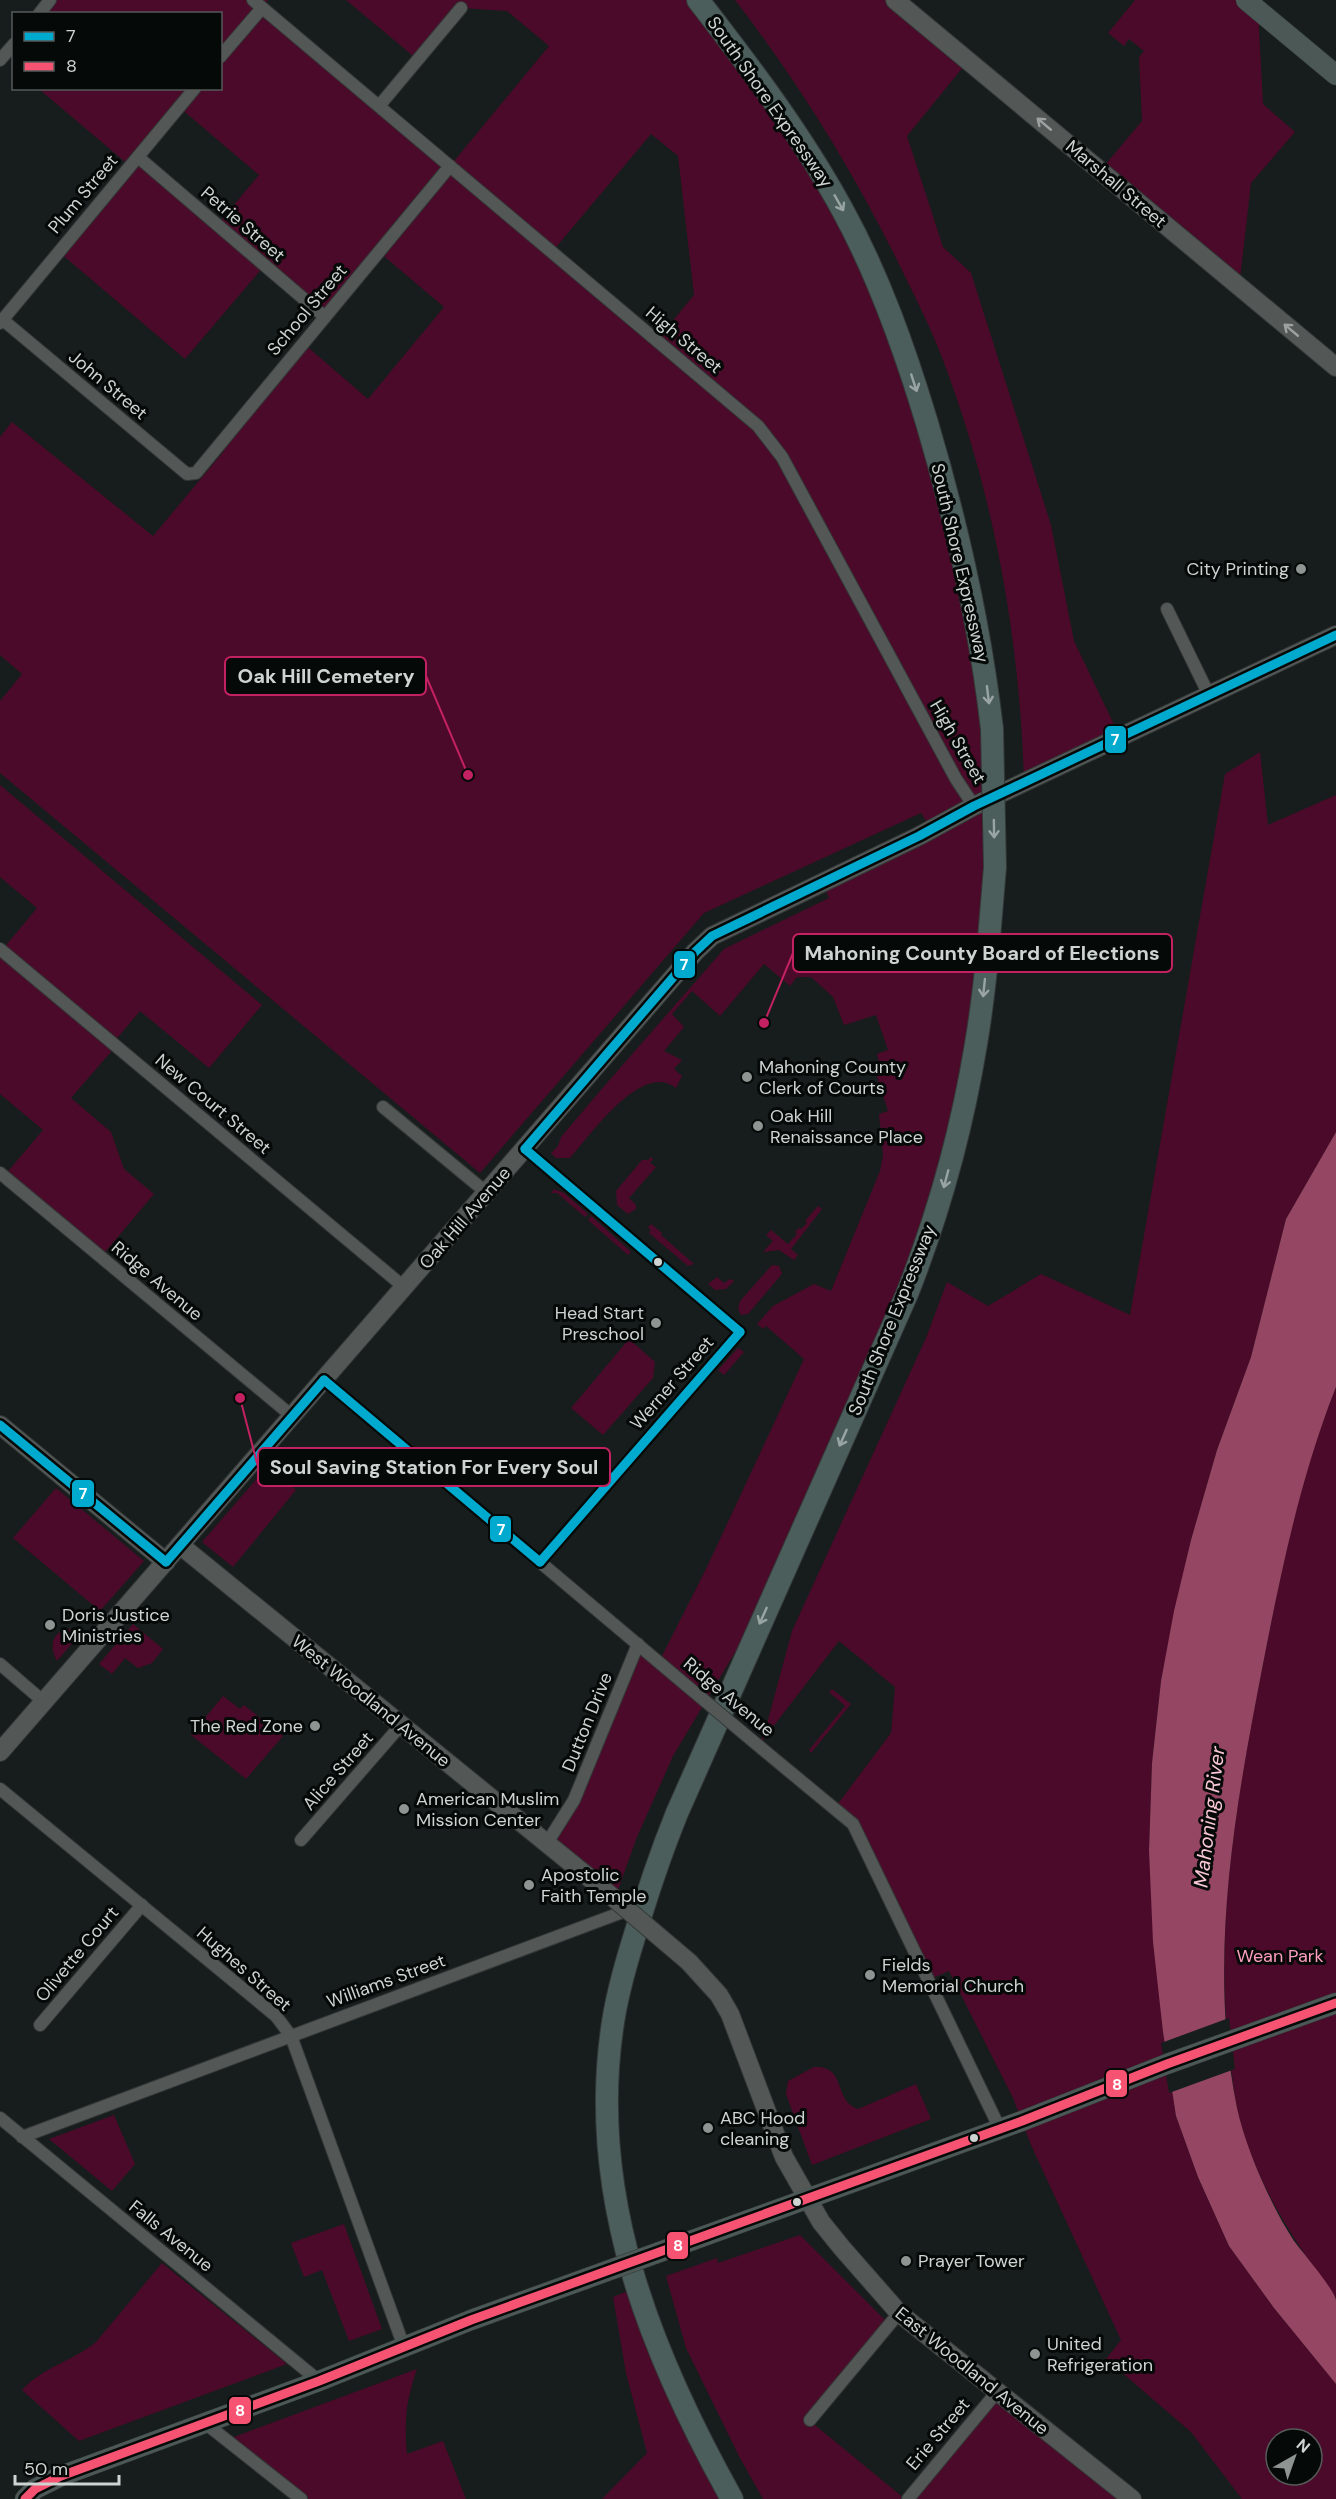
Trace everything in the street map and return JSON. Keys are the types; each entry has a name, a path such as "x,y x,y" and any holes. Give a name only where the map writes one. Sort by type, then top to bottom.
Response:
{"highway":[{"name":"South Shore Expressway","path":"698,0 755,74 821,173 869,262 891,314 915,383 959,540 977,624 992,729 995,867 976,1045 959,1129 924,1251 654,1868 619,1990 612,2030 607,2086 607,2136 615,2206 638,2291 668,2373 732,2499"}],"main road":[{"path":"1246,0 1336,75"},
{"path":"25,2499 35,2489 61,2476 320,2381 471,2319 1022,2121 1167,2064 1336,2003"}],"street":[{"path":"41,12 50,0"},
{"name":"Marshall Street","path":"895,0 1336,367"},
{"path":"222,54 257,4"},
{"name":"High Street","path":"257,4 740,410 773,443 956,778 974,806"},
{"path":"379,106 461,8"},
{"path":"0,60 12,46"},
{"name":"Plum Street","path":"1,322 193,90"},
{"name":"Petrie Street","path":"138,157 325,317"},
{"name":"School Street","path":"191,475 196,473 450,166"},
{"name":"John Street","path":"1,322 191,475"},
{"path":"1167,609 1209,695"},
{"name":"Oak Hill Avenue","path":"0,1752 695,952 712,936 919,836 974,806 1336,635"},
{"name":"New Court Street","path":"0,949 404,1287"},
{"path":"383,1107 487,1193"},
{"name":"Werner Street","path":"525,1149 740,1332 540,1562"},
{"name":"Ridge Avenue","path":"0,1173 292,1416"},
{"name":"Ridge Avenue","path":"324,1380 853,1824 1000,2129"},
{"path":"0,1425 166,1562"},
{"name":"West Woodland Avenue","path":"180,1545 547,1843 689,1962 719,1995 730,2014 783,2157 807,2199"},
{"name":"Dutton Drive","path":"547,1843 574,1800 638,1644"},
{"path":"0,1664 44,1702"},
{"name":"Alice Street","path":"301,1840 401,1725"},
{"name":"Hughes Street","path":"0,1789 276,2016 291,2036 404,2348"},
{"name":"Olivette Court","path":"40,2025 142,1905"},
{"name":"Williams Street","path":"22,2137 628,1910"},
{"name":"Falls Avenue","path":"0,2118 320,2381"},
{"name":"East Woodland Avenue","path":"807,2199 822,2222 899,2313 996,2393 1132,2499"},
{"path":"810,2420 899,2313"},
{"name":"Erie Street","path":"908,2499 996,2393"},
{"path":"205,2423 301,2499"}],"green space":[{"path":"50,0 268,0 262,7 450,166 549,46 507,11 461,8 418,60 346,0 698,0 869,262 975,613 995,867 940,1200 783,1572 673,1756 637,1837 615,1898 547,1843 559,1827 638,1644 659,1662 706,1569 804,1359 766,1326 763,1329 757,1324 773,1306 814,1284 831,1291 880,1171 883,1155 879,1114 888,1111 874,1067 880,1065 877,1054 888,1050 876,1015 844,1025 833,997 811,977 797,977 790,986 764,964 720,1016 692,991 672,1014 684,1027 664,1051 682,1060 674,1069 682,1076 676,1088 662,1082 648,1084 617,1105 570,1158 556,1158 551,1153 558,1146 561,1137 600,1091 724,949 829,898 822,882 931,829 921,813 704,913 480,1173 0,773 0,701 22,674 0,655 0,437 12,422 153,536 224,451 219,445 303,343 368,399 444,307 379,252 325,317 264,266 185,359 59,252 130,166 40,90 222,90 222,12 40,12","holes":["179,107 259,175 217,225 138,157","651,134 678,156 694,295 657,340 552,252"]},
{"path":"735,0 895,0 968,61 907,136 943,247 971,273 1051,525 1074,641 1120,737 1024,782 1017,675 1001,568 977,463 943,360 900,266 844,162 781,63"},
{"path":"1135,0 1246,0 1258,10 1263,104 1295,132 1251,183 1239,287 1100,171 1142,121 1139,57 1144,51 1129,39 1124,46 1108,33"},
{"path":"1260,752 1268,825 1336,795 1336,1132 1286,1219 1251,1357 1217,1450 1191,1540 1161,1681 1152,1763 1149,1851 1163,2032 1176,2116 1198,2177 1229,2246 1274,2308 1336,2384 1336,2499 1242,2499 1191,2432 1106,2359 1121,2340 1031,2145 1013,2098 949,1971 928,1980 853,1824 834,1809 891,1733 895,1687 839,1641 759,1745 765,1731 792,1631 926,1338 947,1282 988,1306 1041,1274 1130,1315 1225,774"},
{"path":"0,785 262,1005 209,1068 140,1011 113,1043 116,1046 71,1098 111,1132 124,1169 154,1194 101,1257 4,1176 43,1130 0,1094 0,949 2,950 37,908 0,877"},
{"path":"651,1157 653,1159 650,1163 656,1167 629,1198 636,1205 636,1209 628,1214 617,1205 616,1191 642,1160 648,1160"},
{"path":"554,1189 564,1193 588,1214 585,1217 557,1193 551,1193"},
{"path":"818,1206 822,1209 791,1249 798,1255 794,1260 779,1250 763,1252 773,1241 766,1235 771,1230 788,1244 797,1234 795,1232 807,1223 805,1221"},
{"path":"591,1216 631,1252 628,1255 588,1220"},
{"path":"651,1224 694,1264 688,1266 649,1233 651,1230 648,1228"},
{"path":"772,1265 779,1266 782,1274 748,1314 741,1315 738,1309 740,1301"},
{"path":"717,1277 724,1283 730,1279 734,1281 726,1289 715,1290 708,1284"},
{"path":"629,1339 655,1362 653,1378 603,1435 571,1408"},
{"path":"738,1348 744,1352 724,1375 718,1370"},
{"name":"Wean Park","path":"1336,1387 1336,2298 1290,2232 1277,2209 1264,2185 1244,2135 1236,2104 1231,2067 1224,1966 1230,1865 1253,1714 1293,1524 1312,1454"},
{"path":"268,1466 296,1490 233,1567 202,1542"},
{"path":"56,1488 144,1561 100,1611 13,1538"},
{"path":"133,1624 163,1649 152,1663 138,1668 125,1658 112,1674 99,1664"},
{"path":"69,1629 81,1633 57,1661 53,1651 53,1641 58,1633"},
{"path":"832,1689 851,1704 811,1753 809,1750 845,1706 829,1692"},
{"path":"223,1696 240,1709 244,1705 283,1736 246,1779 191,1735"},
{"path":"814,2067 825,2068 832,2072 845,2098 850,2105 858,2109 916,2084 931,2119 812,2165 786,2094 788,2081"},
{"path":"114,2115 135,2164 112,2191 49,2139"},
{"path":"344,2224 382,2329 349,2341 322,2270 304,2277 291,2243"},
{"path":"800,2235 889,2324 810,2421 905,2499 763,2499 740,2458 686,2348 666,2276 717,2258 718,2263"},
{"path":"162,2263 287,2364 79,2441 22,2390 39,2375 96,2342"},
{"path":"636,2288 732,2499 602,2499 647,2453 626,2373 613,2297"},
{"path":"417,2369 407,2411 407,2454 443,2441 466,2499 301,2499 226,2440"},
{"path":"996,2393 1132,2499 908,2499"}],"water":[{"name":"Mahoning River","path":"1336,1132 1336,1387 1312,1454 1293,1524 1253,1718 1228,1885 1224,1997 1228,2053 1237,2108 1253,2159 1285,2227 1336,2300 1336,2384 1274,2308 1229,2246 1198,2177 1176,2116 1163,2032 1153,1942 1149,1851 1152,1763 1161,1681 1174,1611 1191,1540 1217,1450 1251,1357 1286,1219"}],"pier":[{"path":"1229,2018 1235,2069 1169,2093 1161,2043"}],"transit line":[{"name":"7","path":"525,1149 695,952 712,936 919,836 974,806 1336,635"},
{"name":"7","path":"525,1149 740,1332"},
{"name":"7","path":"540,1562 740,1332"},
{"name":"7","path":"324,1380 540,1562"},
{"name":"7","path":"166,1562 324,1380"},
{"name":"7","path":"0,1425 166,1562"},
{"name":"8","path":"25,2499 35,2489 61,2476 319,2381 471,2320 1022,2121 1167,2064 1336,2003"}],"place":[{"name":"City Printing","path":"1301,569"},
{"name":"Oak Hill Cemetery","path":"468,775"},
{"name":"Mahoning County Board of Elections","path":"764,1023"},
{"name":"Mahoning County Clerk of Courts","path":"747,1077"},
{"name":"Oak Hill Renaissance Place","path":"758,1126"},
{"name":"Head Start Preschool","path":"656,1323"},
{"name":"Soul Saving Station For Every Soul","path":"240,1398"},
{"name":"Doris Justice Ministries","path":"50,1625"},
{"name":"The Red Zone","path":"315,1726"},
{"name":"American Muslim Mission Center","path":"404,1809"},
{"name":"Apostolic Faith Temple","path":"529,1885"},
{"name":"Fields Memorial Church","path":"870,1975"},
{"name":"ABC Hood cleaning","path":"708,2128"},
{"name":"Prayer Tower","path":"906,2261"},
{"name":"United Refrigeration","path":"1035,2354"}]}
